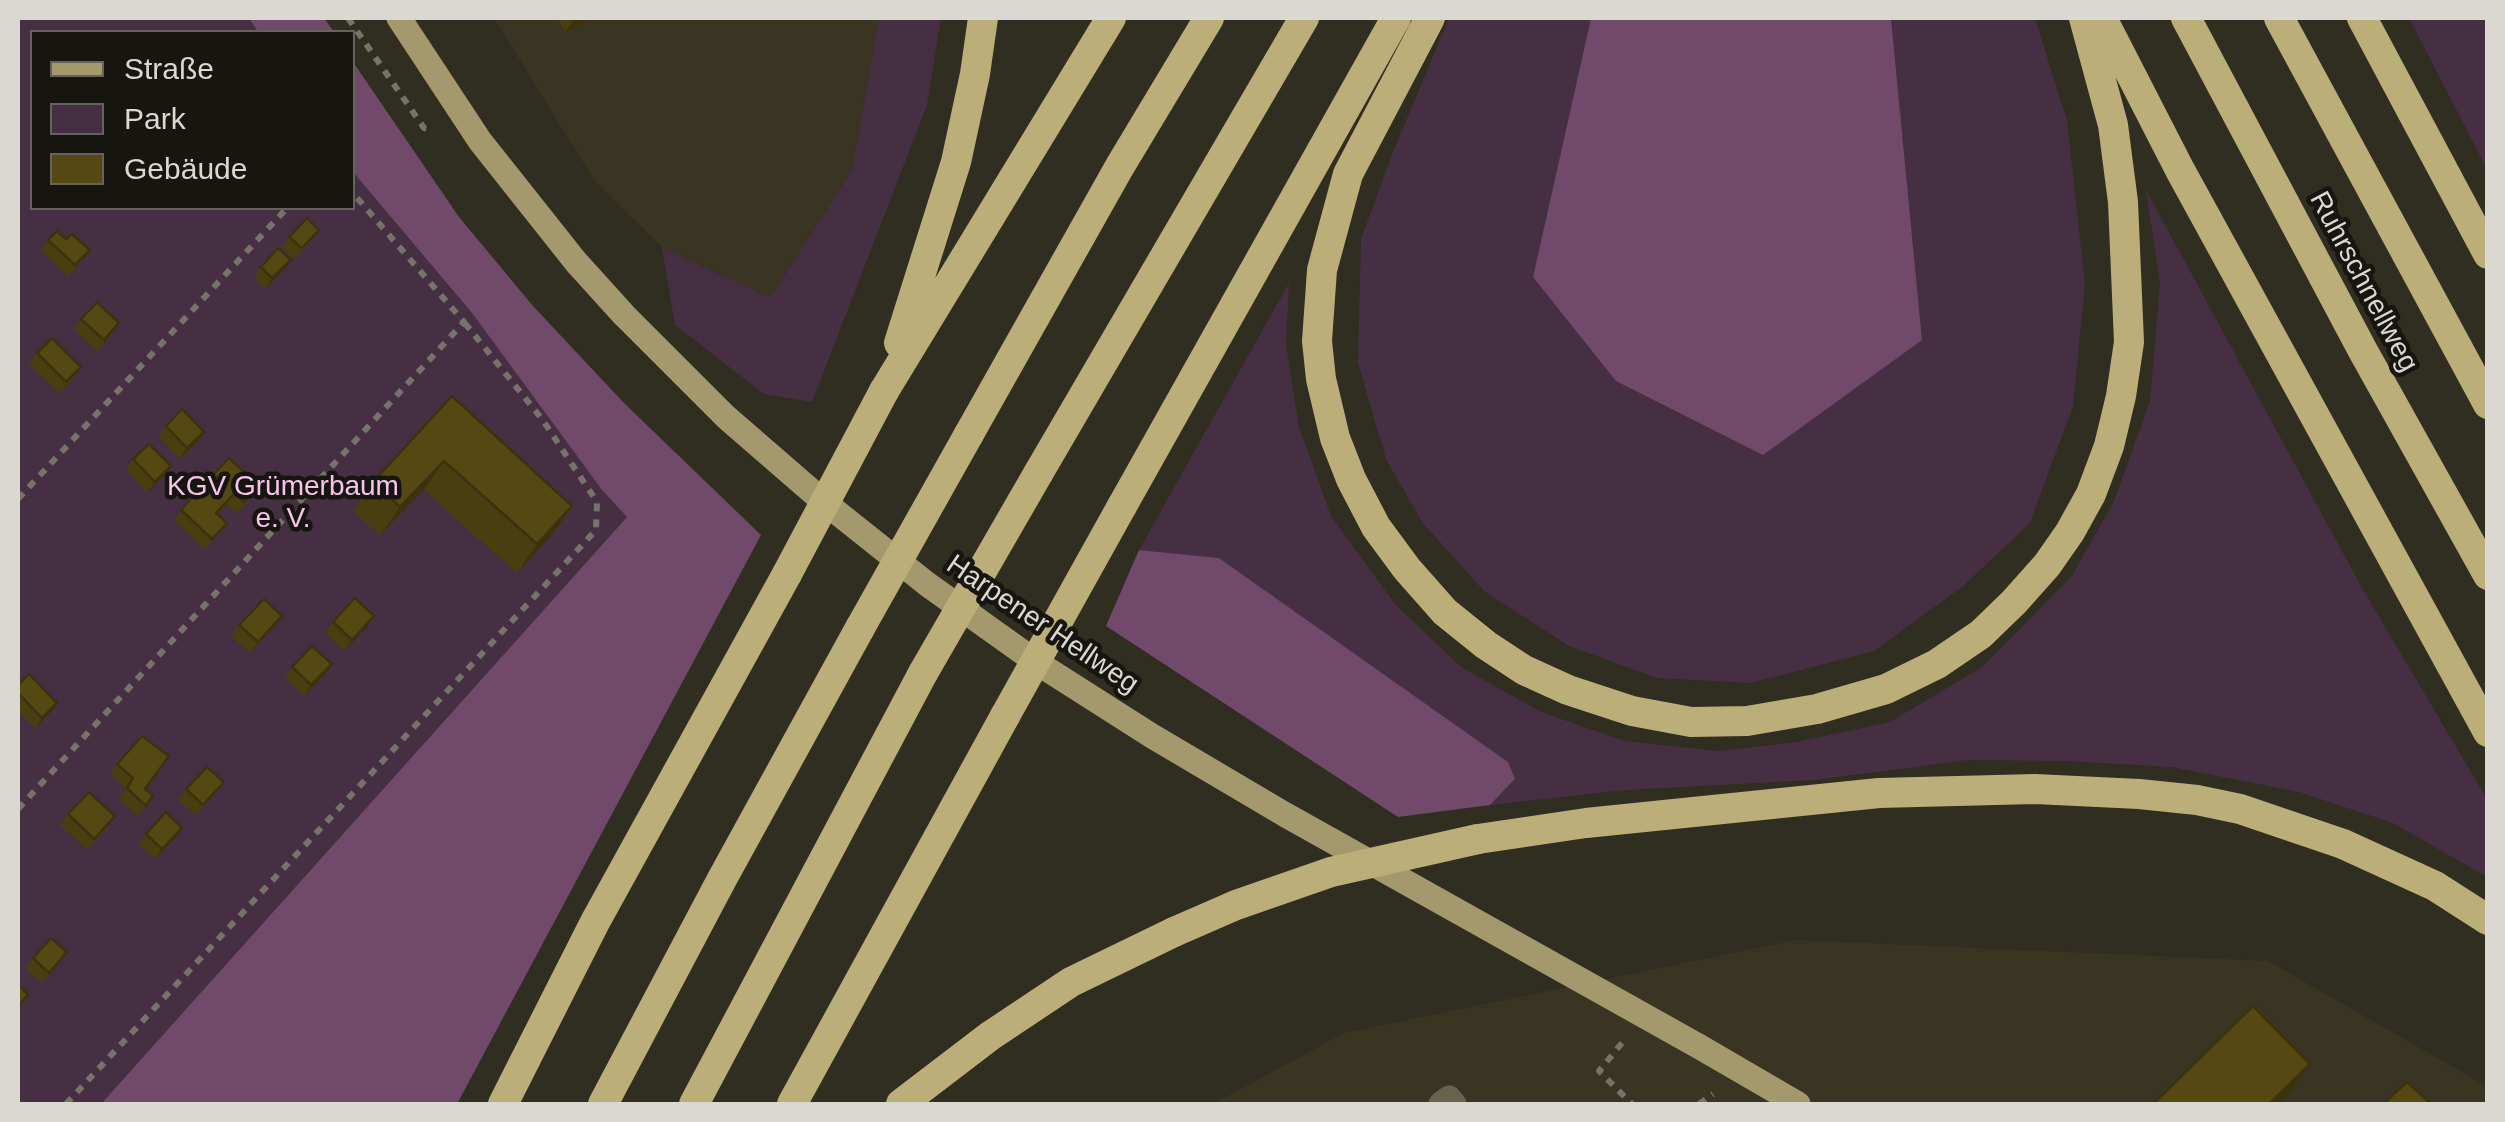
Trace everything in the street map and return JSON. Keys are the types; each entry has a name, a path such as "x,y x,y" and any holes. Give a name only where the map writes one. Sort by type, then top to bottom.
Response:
{"highway":[{"path":"884,391 956,162 983,18"},
{"path":"504,1104 596,922 884,391 1111,18"},
{"path":"604,1104 860,628 1120,166 1210,18"},
{"path":"694,1104 923,673 1304,18"},
{"path":"792,1104 1396,18"},
{"path":"1430,18 1348,174 1322,270 1316,341 1335,438 1376,528 1445,612 1486,645 1524,670 1568,690 1632,711 1691,722 1747,721 1818,709 1886,690 1981,634 2047,565 2070,532 2091,494 2109,446 2129,342 2123,202 2112,126 2084,18"},
{"path":"2102,18 2235,272 2488,732"},
{"name":"Ruhrschnellweg","path":"2186,18 2354,335 2488,575"},
{"name":"Ruhrschnellweg","path":"2280,18 2488,404"},
{"path":"2362,18 2488,254"},
{"path":"901,1104 990,1036 1072,982 1236,905 1332,872 1478,839 1603,822 1880,793 2035,788 2197,800 2240,809 2343,844 2435,886 2488,920"}],"main road":[{"name":"Harpener Hellweg","path":"399,18 480,141 576,262 726,417 824,502 991,630 1152,736 1798,1104"}],"lane":[{"path":"1441,1104 1448,1098 1454,1104"}],"path":[{"path":"66,1104 596,530 597,502 542,419 355,195"},
{"path":"18,499 285,210"},
{"path":"18,809 464,322"},
{"path":"1632,1104 1599,1071 1645,1016"}],"shaded area":[{"path":"249,18 324,18 333,30 257,30"},
{"path":"494,18 879,18 852,170 770,298 662,247 594,180"},
{"path":"1591,18 1891,18 1922,340 1763,455 1616,381 1533,277"},
{"path":"355,65 459,217 533,306 624,403 761,535 457,1104 101,1104 627,517 602,490 472,313 355,174"},
{"path":"1139,550 1219,558 1508,762 1515,779 1490,805 1398,817 1106,626"},
{"path":"1796,940 2268,961 2488,1087 2487,1104 1213,1104 1344,1033"}],"green space":[{"name":"KGV Grümerbaum e. V.","path":"18,18 249,18 257,30 30,30 30,210 355,210 355,174 472,313 602,490 627,517 101,1104 18,1104"},
{"path":"879,18 941,18 927,105 812,402 764,394 675,325 662,247 770,298 852,170"},
{"path":"1449,18 1591,18 1533,277 1922,340 1891,18 2035,18 2067,121 2085,284 2073,406 2030,523 1962,587 1874,651 1751,683 1657,678 1569,646 1484,591 1422,522 1386,459 1358,363 1361,239"},
{"path":"2409,18 2487,18 2487,169"},
{"path":"2146,190 2362,588 2487,799 2487,877 2393,823 2299,792 2172,767 1968,760 1814,780 1625,790 1490,805 1515,780 1508,762 1219,558 1139,550 1289,283 1286,345 1299,427 1331,516 1395,604 1461,667 1541,712 1625,741 1719,751 1796,742 1890,722 1982,667 2072,576 2114,501 2150,401 2160,283"}],"building":[{"path":"307,218 319,230 302,248 289,237"},
{"path":"57,231 66,239 72,234 90,250 75,265 48,240"},
{"path":"278,248 291,260 272,278 261,267"},
{"path":"97,302 119,323 104,340 81,319"},
{"path":"52,338 81,367 66,382 37,353"},
{"path":"452,396 572,506 537,544 444,461 400,507 373,482"},
{"path":"182,409 204,432 187,448 166,426"},
{"path":"149,444 171,466 155,482 133,459"},
{"path":"229,458 259,486 244,502 234,494 216,513 227,523 212,539 181,510 206,482 213,489 221,481 214,474"},
{"path":"355,598 374,616 352,640 333,622"},
{"path":"264,599 282,616 258,642 239,625"},
{"path":"312,646 332,664 311,685 292,667"},
{"path":"29,674 57,703 42,718 18,693 18,685"},
{"path":"142,736 169,756 145,789 153,795 146,806 127,788 133,778 117,764"},
{"path":"207,767 224,782 203,805 186,789"},
{"path":"89,792 115,816 94,839 68,814"},
{"path":"166,812 182,828 162,849 146,834"},
{"path":"51,938 67,952 49,973 33,958"},
{"path":"18,984 28,995 18,1006"},
{"path":"2253,1006 2310,1064 2269,1104 2153,1104"},
{"path":"2407,1082 2431,1104 2383,1104"}]}
